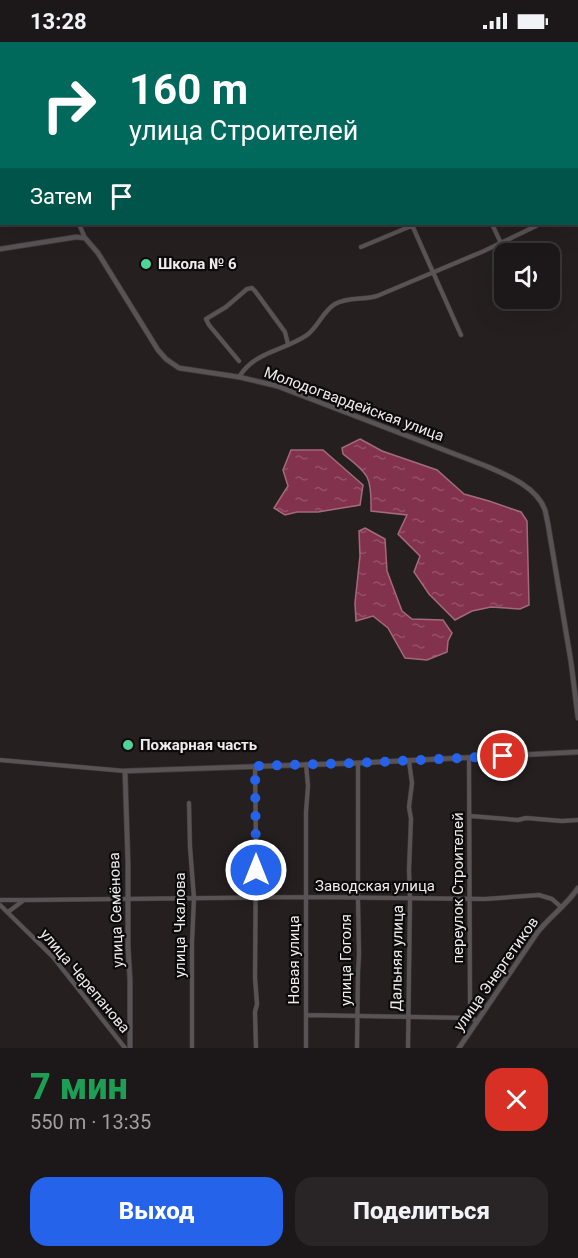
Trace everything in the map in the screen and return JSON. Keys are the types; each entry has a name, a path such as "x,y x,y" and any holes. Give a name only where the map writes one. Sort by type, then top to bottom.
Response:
{"street":[{"name":"Молодогвардейская улица","path":"79,225 85,238 98,253 158,350 179,368 240,377 296,393 486,466 526,488 542,503 550,536 578,718"},
{"path":"361,247 412,225"},
{"path":"414,225 461,335"},
{"path":"492,225 501,243 537,225"},
{"path":"0,249 70,237 85,238"},
{"path":"240,377 244,369 252,362 311,332 325,313 336,304 377,296 494,246"},
{"path":"239,361 206,319 226,307 248,289 252,288 255,291 285,332 288,344"},
{"path":"0,760 125,771 409,761 578,752"},
{"name":"переулок Строителей","path":"470,758 471,1018"},
{"name":"Дальняя улица","path":"408,1048 411,819 409,807 412,783 409,761"},
{"name":"улица Гоголя","path":"357,1048 358,763"},
{"name":"Новая улица","path":"306,764 308,786 306,812 306,1048"},
{"path":"255,766 256,1048"},
{"name":"улица Семёнова","path":"125,771 130,1048"},
{"name":"улица Чкалова","path":"189,803 194,898 192,1048"},
{"path":"470,816 518,820 526,818 578,820"},
{"name":"улица Энергетиков","path":"459,1048 537,933 578,888"},
{"name":"Заводская улица","path":"0,900 306,897 410,899 539,895 552,899 561,907"},
{"path":"8,912 24,900"},
{"name":"улица Черепанова","path":"0,905 53,957 125,1048"},
{"path":"306,1015 471,1018 477,1021"}],"water":[{"path":"360,439 382,451 437,470 464,494 521,512 527,521 529,605 520,609 491,607 472,611 455,620 429,594 414,572 420,556 398,534 407,515 371,511 369,481 359,467 343,454 342,448"},
{"path":"291,450 323,450 363,485 360,505 285,515 274,508 288,486 283,470"},
{"path":"365,528 385,539 387,571 402,611 412,619 443,620 452,633 448,641 447,652 427,660 405,658 388,628 373,616 356,621 355,603 360,556 359,531"}],"place":[{"name":"Школа № 6","path":"146,264"},
{"name":"Пожарная часть","path":"128,745"}],"route":[{"path":"256,870 255,766 503,756"}]}
